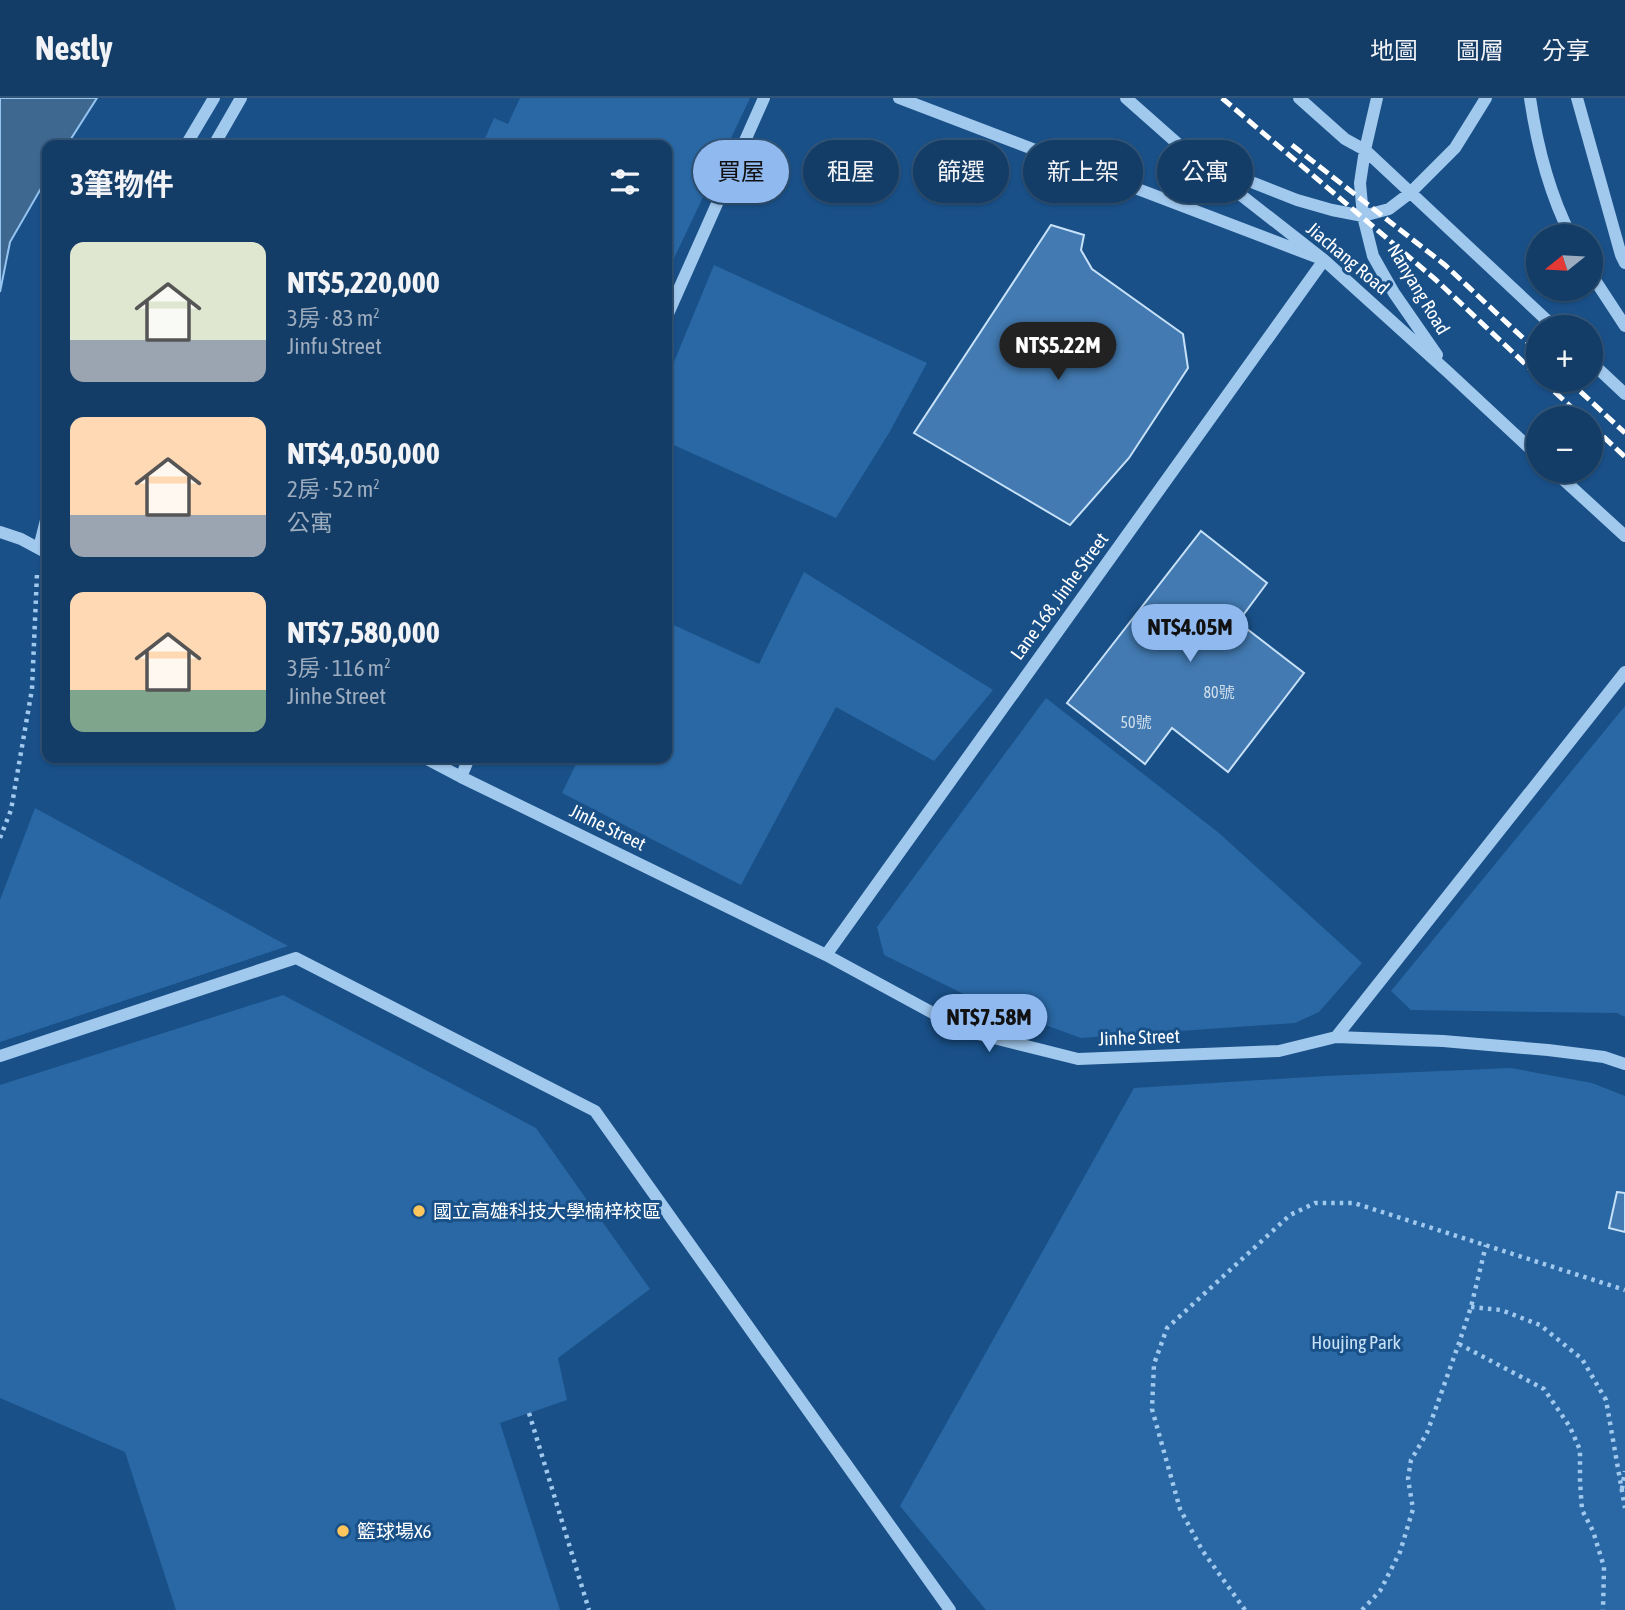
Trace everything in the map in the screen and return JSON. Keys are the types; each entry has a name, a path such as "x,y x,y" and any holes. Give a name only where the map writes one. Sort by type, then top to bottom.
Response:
{"street":[{"path":"190,140 214,98"},
{"path":"217,140 241,98"},
{"path":"672,305 764,98"},
{"path":"899,98 1324,260"},
{"name":"Jiachang Road","path":"1126,98 1174,140"},
{"path":"1299,98 1345,139 1365,150 1541,315"},
{"name":"Nanyang Road","path":"1377,98 1360,183 1363,216 1373,256 1394,293 1449,373"},
{"path":"1253,182 1332,211 1363,216 1389,209 1455,148 1486,98"},
{"path":"1530,98 1544,163 1565,224"},
{"path":"1577,98 1625,263"},
{"name":"Jiachang Road","path":"1251,203 1324,260 1526,445"},
{"name":"Lane 168, Jinhe Street","path":"826,955 1324,260"},
{"path":"1603,292 1625,326"},
{"path":"1603,373 1625,394"},
{"path":"1568,483 1625,536"},
{"path":"0,532 42,550"},
{"path":"1336,1037 1625,672"},
{"name":"Jinhe Street","path":"434,763 826,955 965,1031 1078,1059 1279,1051 1336,1037 1443,1041 1548,1050 1604,1058 1625,1064"},
{"path":"461,777 467,763"},
{"path":"0,1056 296,958 595,1111 950,1610"}],"path":[{"path":"0,838 11,810 32,690 42,563"},
{"path":"1245,1610 1202,1550 1180,1509 1152,1409 1154,1364 1167,1328 1290,1216 1315,1203 1354,1203 1625,1290"},
{"path":"1362,1610 1380,1591 1400,1552 1413,1509 1408,1479 1411,1460 1427,1433 1459,1343 1486,1245"},
{"path":"1471,1307 1501,1310 1540,1325 1582,1359 1606,1400 1625,1508"},
{"path":"1459,1343 1544,1389 1570,1427 1580,1450 1583,1510 1604,1566 1603,1610"},
{"path":"529,1413 589,1610"},
{"path":"1622,1493 1625,1471"}],"green space":[{"path":"520,98 750,98 730,140 693,140 693,203 700,203 672,262 672,140 484,140 494,118 508,124"},
{"path":"714,265 927,363 889,433 836,518 672,444 672,367"},
{"path":"804,572 993,690 934,761 836,707 741,885 562,793 577,763 672,763 672,624 759,664"},
{"path":"1046,698 1219,833 1362,963 1319,1012 1295,1023 1081,1038 974,999 884,955 877,927"},
{"path":"1625,706 1625,1017 1617,1013 1411,1010 1391,991"},
{"path":"35,808 288,946 0,1042 0,900"},
{"path":"283,995 536,1128 650,1289 558,1358 567,1400 500,1423 560,1610 176,1610 125,1452 0,1398 0,1085"},
{"name":"Houjing Park","path":"1511,1068 1592,1083 1625,1096 1625,1610 986,1610 900,1506 1134,1088"}],"shaded area":[{"path":"0,98 97,98 70,140 42,140 42,187 10,242 0,292"}],"building":[{"path":"1051,225 1084,235 1081,250 1092,269 1183,334 1188,368 1129,458 1070,525 914,433"},
{"path":"1201,531 1267,583 1238,622 1304,673 1228,772 1172,728 1145,764 1067,703"},
{"path":"1617,1192 1625,1193 1625,1232 1609,1228"}],"railway":[{"path":"1222,98 1436,280 1526,365"},
{"path":"1292,145 1445,265 1526,341"},
{"path":"1555,392 1570,406"},
{"path":"1581,392 1625,433"},
{"path":"1603,436 1625,457"}],"place":[{"name":"國立高雄科技大學楠梓校區","path":"419,1211"},
{"name":"籃球場X6","path":"343,1531"}]}
